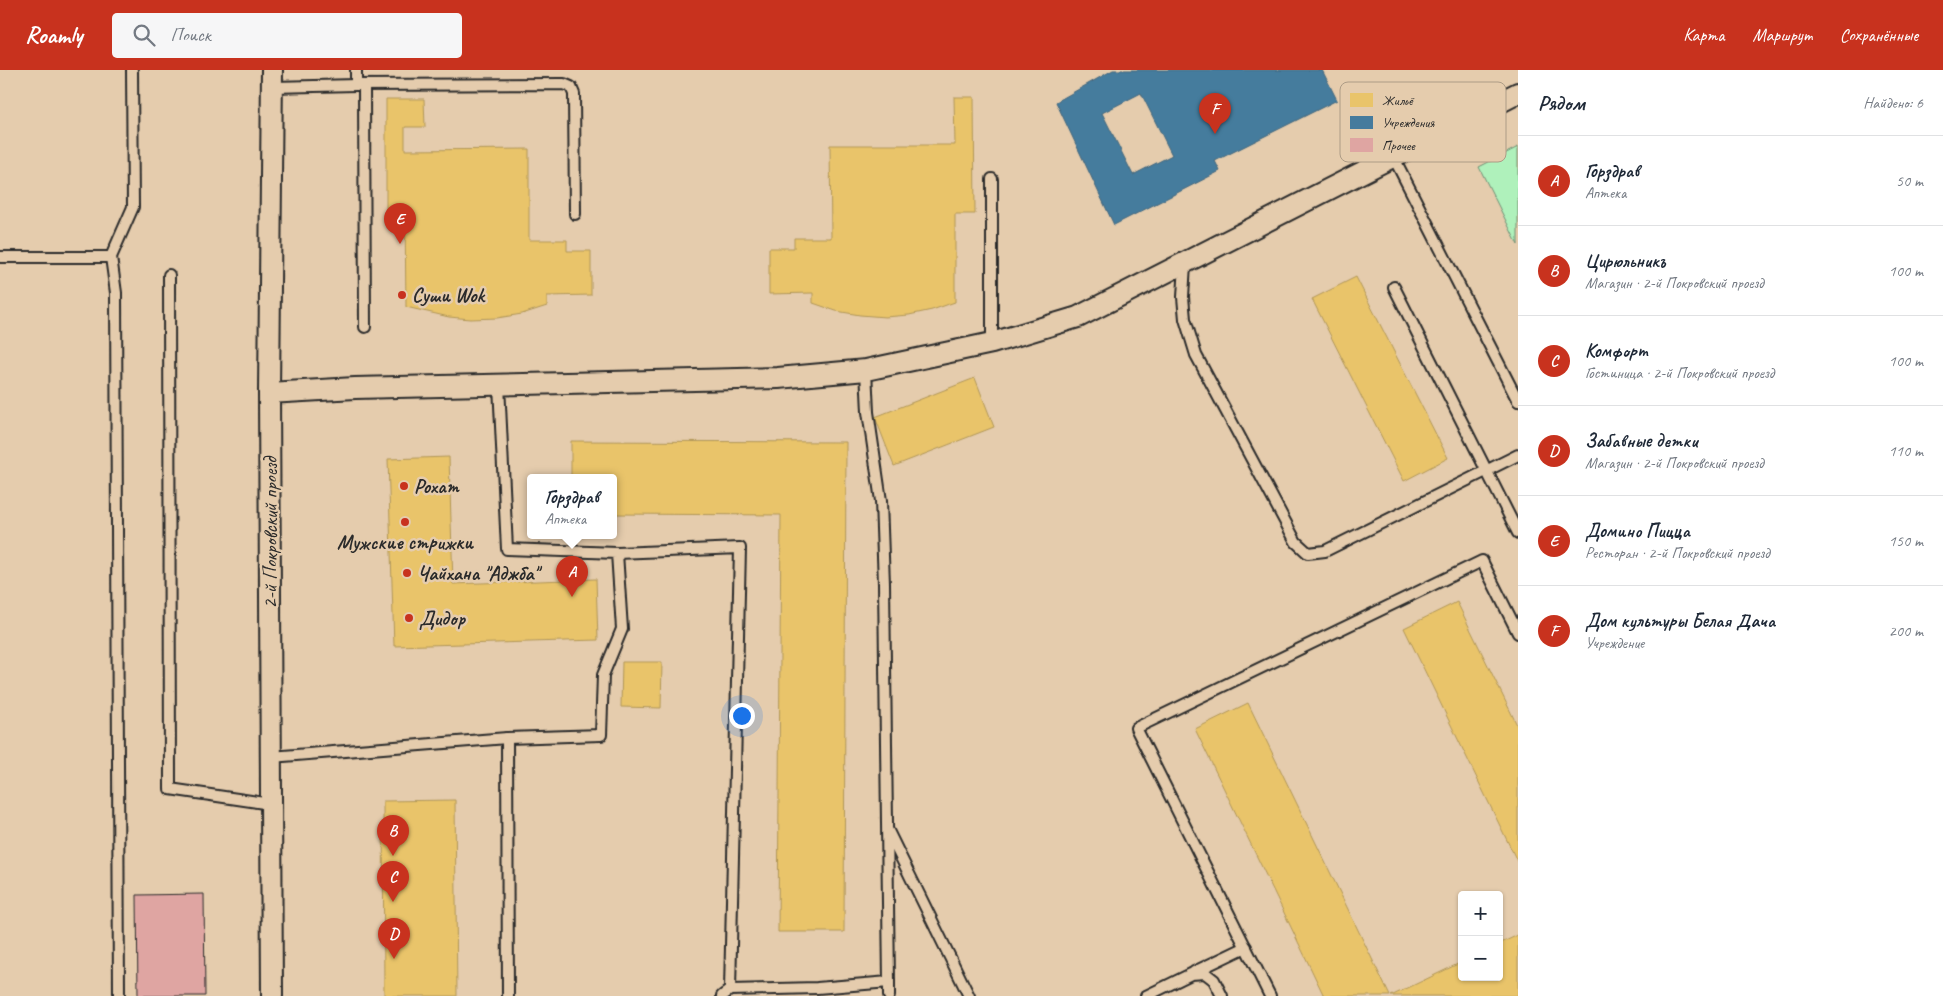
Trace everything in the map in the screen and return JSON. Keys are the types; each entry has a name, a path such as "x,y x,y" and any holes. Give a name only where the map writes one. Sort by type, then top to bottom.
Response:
{"street":[{"name":"2-й Покровский проезд","path":"272,996 270,392 273,79"},
{"path":"1506,100 1518,94"},
{"path":"270,392 355,388 778,378 866,370 992,343 1078,318 1381,162"}],"lane":[{"path":"119,996 116,303 111,257 133,207 132,70"},
{"path":"356,70 360,85 365,327"},
{"path":"273,79 360,85 564,84 570,86 574,94 574,214"},
{"path":"1396,162 1518,401"},
{"path":"992,179 992,343"},
{"path":"0,258 111,257"},
{"path":"1185,264 1183,297 1185,319 1196,355 1296,542 1308,553 1325,551 1518,455"},
{"path":"169,275 170,789 270,804"},
{"path":"1394,287 1518,533"},
{"path":"866,370 868,412 881,501 890,996"},
{"path":"499,385 507,549 616,553 740,548 726,993 889,982"},
{"path":"271,757 507,738 601,735 604,675 622,629 616,553"},
{"path":"1270,996 1136,728 1482,561 1518,633"},
{"path":"507,738 508,996"},
{"path":"887,828 969,996"},
{"path":"1146,996 1246,947"},
{"path":"1191,974 1205,973 1214,980 1222,996"}],"green space":[{"path":"1518,147 1518,245 1479,167 1489,162 1506,162 1506,153"}],"building: Жильё":[{"path":"954,97 974,97 975,214 955,214 955,302 909,315 885,317 836,311 813,303 813,293 769,294 769,248 794,248 794,238 831,238 830,145 955,145"},
{"path":"386,99 424,99 425,127 405,127 405,150 529,149 529,240 567,240 567,251 591,251 591,295 547,296 547,306 522,314 497,318 471,319 449,317 406,307 405,214 386,214"},
{"path":"1356,277 1448,458 1404,481 1312,299"},
{"path":"975,378 994,427 894,466 875,417"},
{"path":"571,441 846,442 844,932 778,932 781,515 617,514 617,474 571,474"},
{"path":"449,457 453,584 596,579 598,640 394,646 388,459"},
{"path":"1457,602 1518,727 1518,863 1404,628"},
{"path":"622,662 662,662 661,708 621,707"},
{"path":"1248,703 1390,996 1324,996 1195,729"},
{"path":"455,800 457,996 384,996 383,801"},
{"path":"1518,935 1518,996 1391,996 1458,964 1458,981 1503,981 1503,942"}],"building: Учреждения":[{"path":"1113,70 1322,70 1337,100 1215,161 1220,171 1114,225 1056,102","holes":["1141,93 1172,155 1133,175 1102,113"]}],"building: Прочее":[{"path":"204,894 205,996 138,996 137,895"}],"place":[{"name":"Дом культуры Белая Дача","path":"1215,134"},
{"name":"Домино Пицца","path":"400,244"},
{"name":"Суши Wok","path":"402,295"},
{"name":"Рохат","path":"404,486"},
{"name":"Мужские стрижки","path":"405,522"},
{"name":"Чайхана \"Аджба\"","path":"407,573"},
{"name":"Горздрав","path":"572,597"},
{"name":"Дидор","path":"409,618"},
{"name":"Цирюльникъ","path":"393,856"},
{"name":"Комфорт","path":"393,902"},
{"name":"Забавные детки","path":"394,959"}]}
